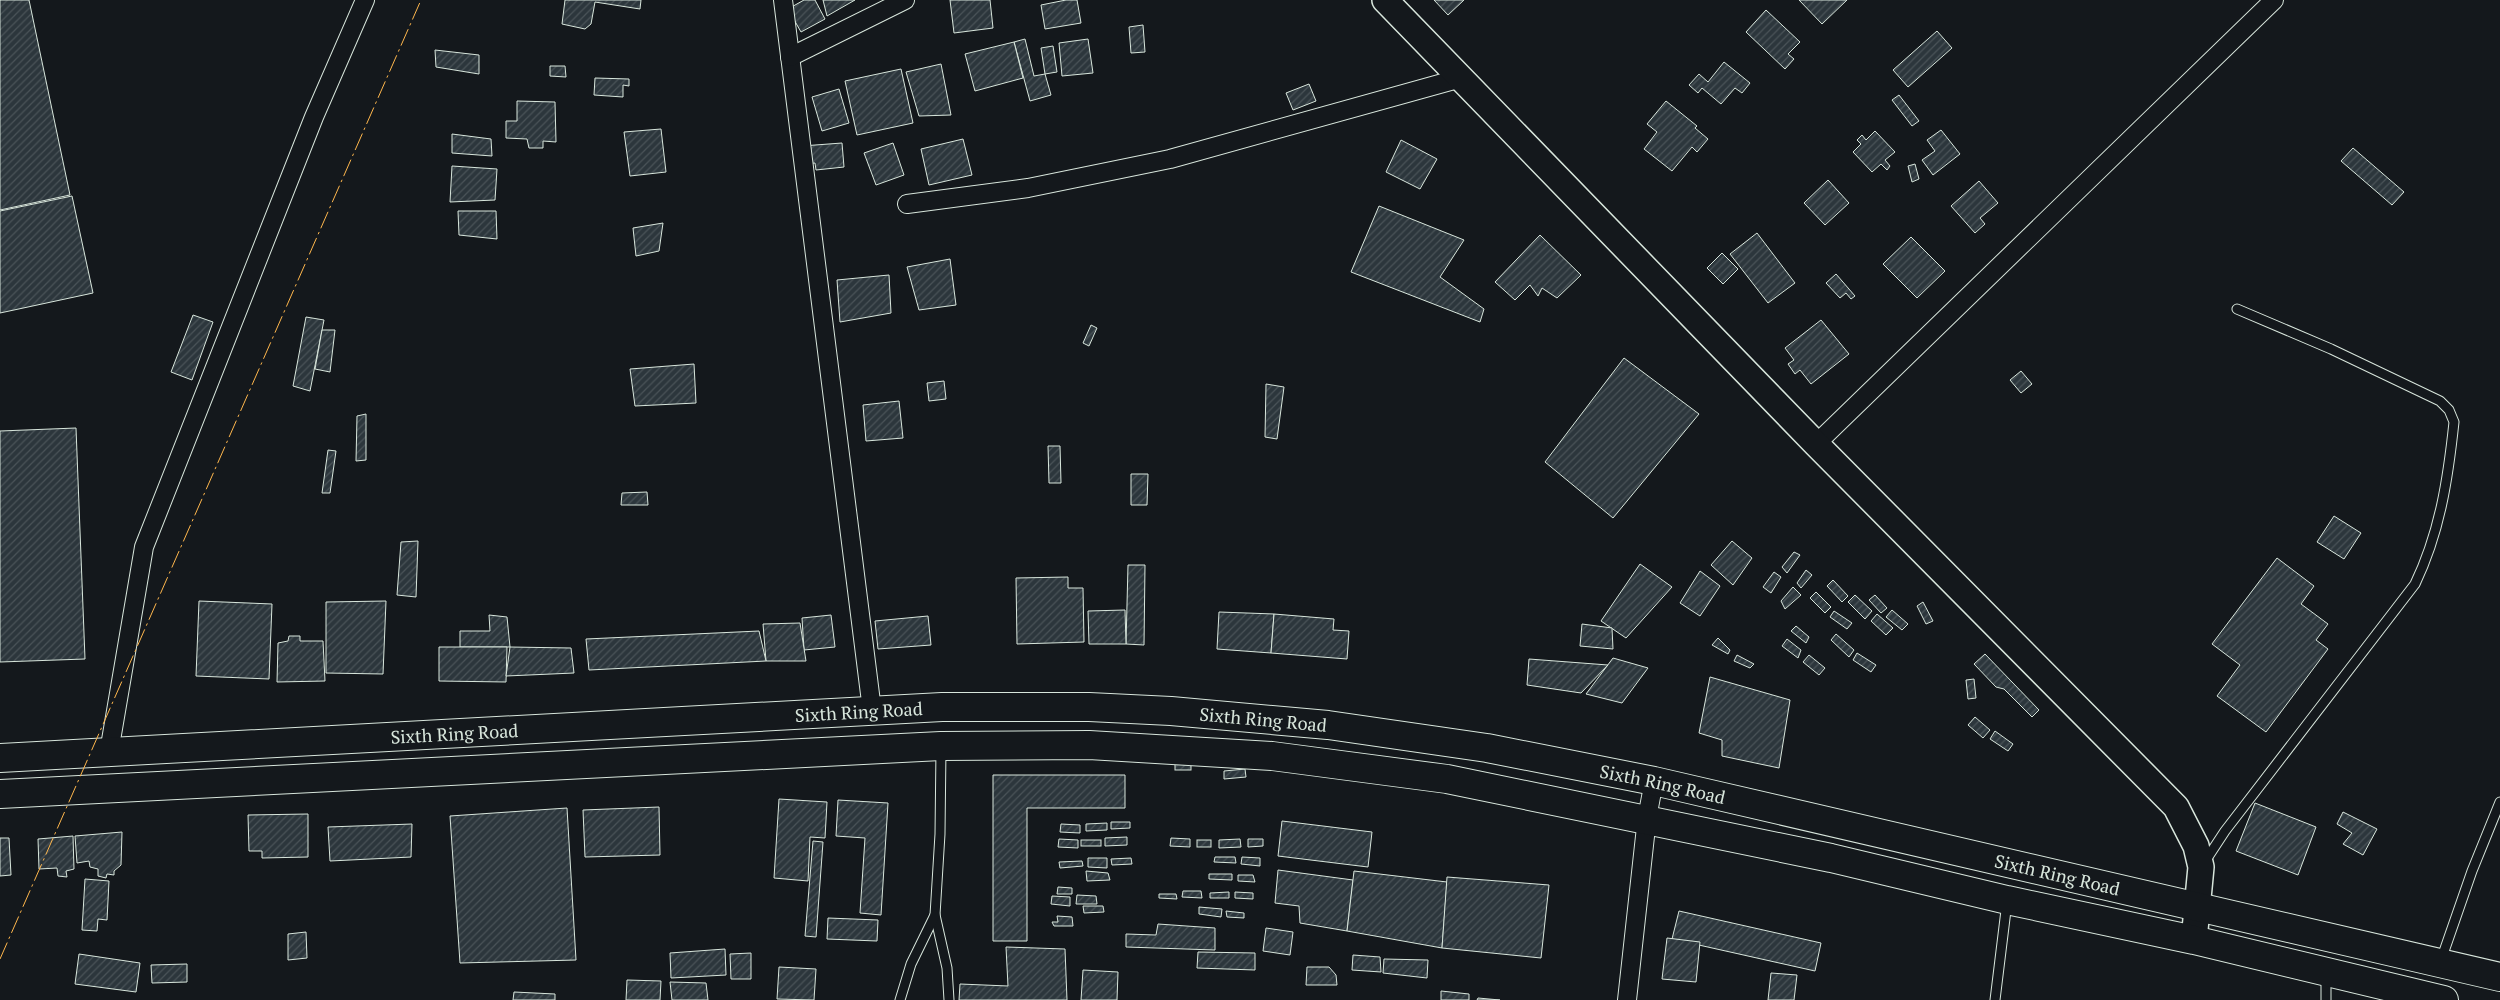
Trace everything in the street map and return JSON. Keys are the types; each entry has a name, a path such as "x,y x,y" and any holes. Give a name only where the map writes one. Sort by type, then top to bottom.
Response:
{"highway":[{"name":"Sixth Ring Road","path":"0,758 942,707 1089,707 1171,710 1328,725 1487,748 1654,781 2197,905 2500,977"},
{"path":"941,746 942,707"},
{"path":"1324,763 1328,725"},
{"name":"Sixth Ring Road","path":"0,794 941,746 1089,745 1272,756 1447,780 1647,818 1831,858 2007,900 2194,940 2444,1000"}],"main road":[{"path":"1385,0 1816,444 2176,807 2196,846 2201,867 2194,940"}],"street":[{"path":"109,752 144,547 314,117 365,0"},
{"path":"783,0 872,710"},
{"path":"790,57 905,0"},
{"path":"1816,444 2274,0"},
{"path":"907,204 1028,188 1170,159 1461,78"},
{"path":"1627,1000 1647,818 1654,781"}],"lane":[{"path":"2201,867 2225,831 2415,584 2429,555 2439,525 2454,422 2449,410 2440,401 2237,309"},
{"path":"941,746 940,834 935,915 947,968 949,1000"},
{"path":"2440,962 2472,871 2500,802"},
{"path":"1995,1000 2007,900"},
{"path":"900,1000 912,964 935,915"},
{"path":"2326,972 2326,1000"}],"building":[{"path":"0,0 29,0 70,195 0,210"},
{"path":"565,0 641,0 640,9 595,2 591,24 585,29 562,24"},
{"path":"804,0 815,0 825,19 801,32 788,9"},
{"path":"823,0 855,0 827,16"},
{"path":"950,0 990,0 993,28 954,33"},
{"path":"1066,0 1077,0 1081,23 1045,29 1041,5"},
{"path":"1434,0 1464,0 1448,15"},
{"path":"1799,0 1847,0 1822,24"},
{"path":"1766,10 1800,42 1788,54 1794,59 1785,69 1746,32"},
{"path":"1143,25 1145,52 1131,53 1129,27"},
{"path":"1937,31 1952,48 1908,87 1893,70"},
{"path":"1025,39 1034,76 1045,74 1051,95 1030,101 1014,42"},
{"path":"1088,39 1093,73 1062,76 1059,43"},
{"path":"1014,42 1023,78 975,91 965,54"},
{"path":"1053,46 1057,72 1045,74 1041,48"},
{"path":"435,50 479,55 479,74 436,67"},
{"path":"1724,62 1750,83 1742,93 1735,88 1721,104 1702,88 1698,93 1689,85 1699,74 1708,82"},
{"path":"941,64 951,115 919,116 906,72"},
{"path":"550,66 565,66 566,77 550,76"},
{"path":"901,69 913,123 857,135 845,81"},
{"path":"595,78 629,79 629,86 623,85 623,97 594,95"},
{"path":"1309,84 1316,101 1293,110 1286,93"},
{"path":"839,89 849,123 822,131 812,97"},
{"path":"1899,95 1919,121 1912,126 1892,100"},
{"path":"517,101 555,102 556,142 543,141 543,148 529,148 527,139 506,138 506,121 517,121"},
{"path":"1666,101 1697,126 1695,128 1708,139 1697,152 1692,147 1672,171 1644,149 1657,132 1647,124"},
{"path":"661,129 666,172 630,176 624,132"},
{"path":"1941,130 1960,154 1933,175 1922,160 1935,151 1927,140"},
{"path":"1875,131 1895,152 1885,160 1890,166 1887,170 1881,164 1872,172 1853,152 1861,144 1857,140 1862,135 1866,140"},
{"path":"452,134 491,139 492,156 452,153"},
{"path":"963,139 972,175 929,185 921,149"},
{"path":"1401,140 1437,159 1420,189 1386,172"},
{"path":"842,143 844,167 816,170 815,163 803,164 802,146"},
{"path":"893,143 904,175 876,185 864,153"},
{"path":"2353,148 2404,192 2392,205 2341,161"},
{"path":"1915,164 1919,179 1912,182 1908,166"},
{"path":"452,166 497,169 495,200 450,202"},
{"path":"1828,180 1849,203 1825,225 1804,203"},
{"path":"1979,181 1998,203 1980,218 1985,224 1975,233 1951,206"},
{"path":"72,196 93,293 0,313 0,211"},
{"path":"1379,206 1464,240 1440,277 1484,309 1480,322 1351,272"},
{"path":"458,211 496,211 497,239 459,235"},
{"path":"663,223 659,251 636,256 633,228"},
{"path":"1757,233 1795,283 1768,303 1730,254"},
{"path":"1540,235 1581,275 1557,298 1542,288 1538,296 1530,285 1515,300 1495,282"},
{"path":"1911,237 1945,271 1917,298 1883,264"},
{"path":"1722,253 1738,269 1723,284 1707,268"},
{"path":"950,259 956,305 919,310 907,267"},
{"path":"1836,274 1855,296 1851,299 1846,293 1840,298 1826,283"},
{"path":"889,275 891,313 840,322 837,280"},
{"path":"193,315 213,322 192,380 171,372"},
{"path":"306,317 324,320 310,391 293,386"},
{"path":"1821,320 1849,354 1811,384 1800,370 1795,374 1788,364 1794,360 1785,348"},
{"path":"1091,325 1097,328 1089,346 1083,343"},
{"path":"322,330 335,330 330,372 315,369"},
{"path":"1624,358 1699,414 1613,518 1545,462"},
{"path":"694,364 696,403 635,406 630,369"},
{"path":"2021,371 2032,384 2021,393 2010,380"},
{"path":"944,381 946,399 929,401 927,383"},
{"path":"1266,384 1284,387 1277,439 1265,437"},
{"path":"899,401 903,438 866,441 863,405"},
{"path":"366,414 366,460 356,461 357,416"},
{"path":"76,428 85,659 0,662 0,431"},
{"path":"1048,446 1060,446 1061,483 1049,483"},
{"path":"328,450 336,451 330,493 322,493"},
{"path":"1131,474 1148,474 1147,505 1131,505"},
{"path":"647,492 648,505 621,505 622,493"},
{"path":"2334,516 2361,533 2344,559 2317,542"},
{"path":"418,541 416,597 397,595 401,542"},
{"path":"1732,541 1752,558 1733,585 1711,565"},
{"path":"1794,552 1800,555 1787,573 1782,567"},
{"path":"2277,558 2314,586 2301,604 2328,624 2316,640 2328,649 2266,732 2217,696 2240,665 2212,644"},
{"path":"1640,564 1672,587 1626,638 1601,621"},
{"path":"1128,565 1145,565 1144,645 1126,644"},
{"path":"1806,570 1812,575 1801,588 1797,583"},
{"path":"1700,571 1720,586 1700,616 1680,603"},
{"path":"1774,572 1781,577 1771,593 1763,587"},
{"path":"1068,577 1068,588 1083,588 1084,642 1017,644 1016,578"},
{"path":"1833,580 1848,596 1842,602 1827,586"},
{"path":"1793,587 1801,595 1785,609 1781,601"},
{"path":"1816,592 1831,607 1825,613 1810,598"},
{"path":"1855,595 1872,611 1865,619 1848,602"},
{"path":"1875,595 1887,608 1881,613 1869,600"},
{"path":"199,601 272,604 269,679 196,676"},
{"path":"386,601 383,674 326,673 326,602"},
{"path":"1923,602 1933,621 1926,624 1917,606"},
{"path":"1125,610 1126,644 1089,644 1088,611"},
{"path":"1892,610 1908,624 1902,630 1886,617"},
{"path":"1834,611 1852,623 1847,629 1830,617"},
{"path":"1219,612 1274,614 1271,653 1217,649"},
{"path":"1274,614 1334,619 1333,630 1349,631 1347,659 1271,653"},
{"path":"1877,614 1893,628 1886,635 1871,621"},
{"path":"489,615 507,617 510,647 460,647 460,631 490,631"},
{"path":"831,615 835,647 804,650 802,618"},
{"path":"928,616 931,645 878,649 875,621"},
{"path":"800,623 806,661 766,661 763,624"},
{"path":"1582,624 1612,628 1613,649 1580,646"},
{"path":"1796,626 1809,637 1806,643 1791,631"},
{"path":"759,631 766,661 589,670 586,639"},
{"path":"1836,634 1854,650 1849,657 1831,640"},
{"path":"289,636 300,636 300,641 323,641 325,681 277,682 278,643 288,641"},
{"path":"1718,638 1730,650 1728,654 1712,645"},
{"path":"1787,639 1801,650 1798,658 1782,646"},
{"path":"439,647 507,647 506,682 439,681"},
{"path":"510,647 571,648 574,673 506,676"},
{"path":"1857,653 1876,665 1871,672 1853,660"},
{"path":"1985,654 2039,710 2032,717 2004,689 1996,687 1974,664"},
{"path":"1737,655 1754,664 1750,668 1734,661"},
{"path":"1809,655 1825,668 1819,675 1803,662"},
{"path":"1613,658 1648,668 1622,703 1586,694"},
{"path":"1529,659 1608,665 1581,693 1527,685"},
{"path":"1710,677 1790,700 1779,768 1722,756 1722,740 1699,733"},
{"path":"1974,679 1976,698 1968,699 1966,680"},
{"path":"1975,717 1990,730 1983,738 1968,725"},
{"path":"1995,731 2013,744 2008,751 1990,739"},
{"path":"1175,763 1191,763 1191,770 1175,770"},
{"path":"1245,769 1246,777 1224,779 1224,771"},
{"path":"993,775 1125,775 1125,808 1027,808 1027,941 993,941"},
{"path":"779,799 827,802 825,838 810,837 808,881 774,878"},
{"path":"838,800 888,803 881,915 860,913 865,838 836,836"},
{"path":"2255,803 2316,827 2298,875 2236,851"},
{"path":"659,807 660,855 585,857 583,810"},
{"path":"567,808 576,960 460,963 450,816"},
{"path":"2343,812 2377,829 2363,855 2343,844 2352,833 2337,824"},
{"path":"308,814 308,857 262,858 262,851 249,851 248,815"},
{"path":"1282,821 1372,832 1368,867 1278,856"},
{"path":"1111,822 1130,822 1130,828 1111,829"},
{"path":"1107,823 1107,830 1086,831 1086,824"},
{"path":"412,824 411,857 330,861 328,827"},
{"path":"1061,824 1080,825 1080,833 1060,832"},
{"path":"122,832 121,865 114,871 114,875 107,874 106,878 98,876 98,869 90,867 89,861 77,863 75,836"},
{"path":"73,836 74,869 66,871 67,877 58,876 57,868 39,869 38,839"},
{"path":"1127,837 1127,845 1105,846 1105,838"},
{"path":"0,838 9,838 11,875 0,876"},
{"path":"1171,838 1190,839 1190,847 1170,846"},
{"path":"1059,839 1078,840 1078,848 1058,847"},
{"path":"1240,839 1241,847 1219,848 1219,840"},
{"path":"1248,839 1263,839 1263,846 1248,847"},
{"path":"1081,840 1101,840 1101,846 1081,846"},
{"path":"1197,840 1211,840 1211,847 1197,847"},
{"path":"813,841 823,842 816,937 805,936"},
{"path":"1215,857 1235,857 1236,863 1214,862"},
{"path":"1242,857 1260,858 1260,866 1241,864"},
{"path":"1088,858 1107,858 1107,868 1088,867"},
{"path":"1131,858 1132,864 1112,865 1111,859"},
{"path":"1082,861 1083,866 1060,868 1059,862"},
{"path":"1278,870 1353,880 1347,931 1300,923 1299,906 1275,903"},
{"path":"1086,871 1108,873 1110,880 1087,881"},
{"path":"1354,871 1447,882 1442,948 1347,931"},
{"path":"1209,874 1232,874 1232,880 1209,879"},
{"path":"1238,875 1253,875 1255,882 1238,881"},
{"path":"1447,877 1549,885 1541,958 1442,948"},
{"path":"85,879 109,881 107,920 98,919 97,931 82,930"},
{"path":"1058,887 1072,888 1072,894 1057,894"},
{"path":"1183,891 1201,891 1202,898 1182,897"},
{"path":"1229,892 1229,898 1210,898 1210,893"},
{"path":"1235,892 1253,893 1253,899 1235,898"},
{"path":"1159,894 1176,894 1177,899 1159,898"},
{"path":"1077,895 1096,896 1097,904 1076,904"},
{"path":"1052,896 1070,897 1070,906 1051,904"},
{"path":"1083,906 1103,906 1104,912 1084,913"},
{"path":"1199,907 1222,909 1221,917 1199,914"},
{"path":"1226,911 1244,913 1244,918 1227,917"},
{"path":"1679,911 1821,943 1815,971 1672,939"},
{"path":"1057,916 1072,917 1073,926 1054,926 1052,922 1058,922"},
{"path":"828,918 878,920 877,941 827,939"},
{"path":"1158,924 1215,928 1215,950 1126,947 1126,934 1156,935"},
{"path":"1266,928 1293,932 1290,955 1263,951"},
{"path":"306,932 307,958 288,960 288,934"},
{"path":"1667,938 1700,942 1696,982 1662,979"},
{"path":"1006,947 1065,949 1067,1000 959,1000 960,984 1008,986"},
{"path":"725,949 726,975 671,978 670,953"},
{"path":"1198,952 1255,953 1255,970 1197,968"},
{"path":"751,953 751,979 731,979 730,954"},
{"path":"79,954 140,963 136,992 75,984"},
{"path":"1353,955 1380,957 1381,972 1352,970"},
{"path":"1384,959 1428,960 1427,978 1383,973"},
{"path":"187,964 187,982 152,983 151,965"},
{"path":"779,967 816,969 814,1000 777,999"},
{"path":"1307,967 1329,967 1336,975 1337,985 1306,985"},
{"path":"1083,970 1118,972 1117,1000 1081,1000"},
{"path":"1771,973 1797,975 1794,1000 1768,1000"},
{"path":"627,980 661,981 660,1000 626,1000"},
{"path":"670,982 706,983 708,1000 672,1000"},
{"path":"1441,991 1469,994 1469,1000 1441,1000"},
{"path":"514,992 555,994 555,1000 513,1000"},
{"path":"1478,998 1500,1000 1477,1000"}],"power":[{"path":"0,959 421,0"}]}
